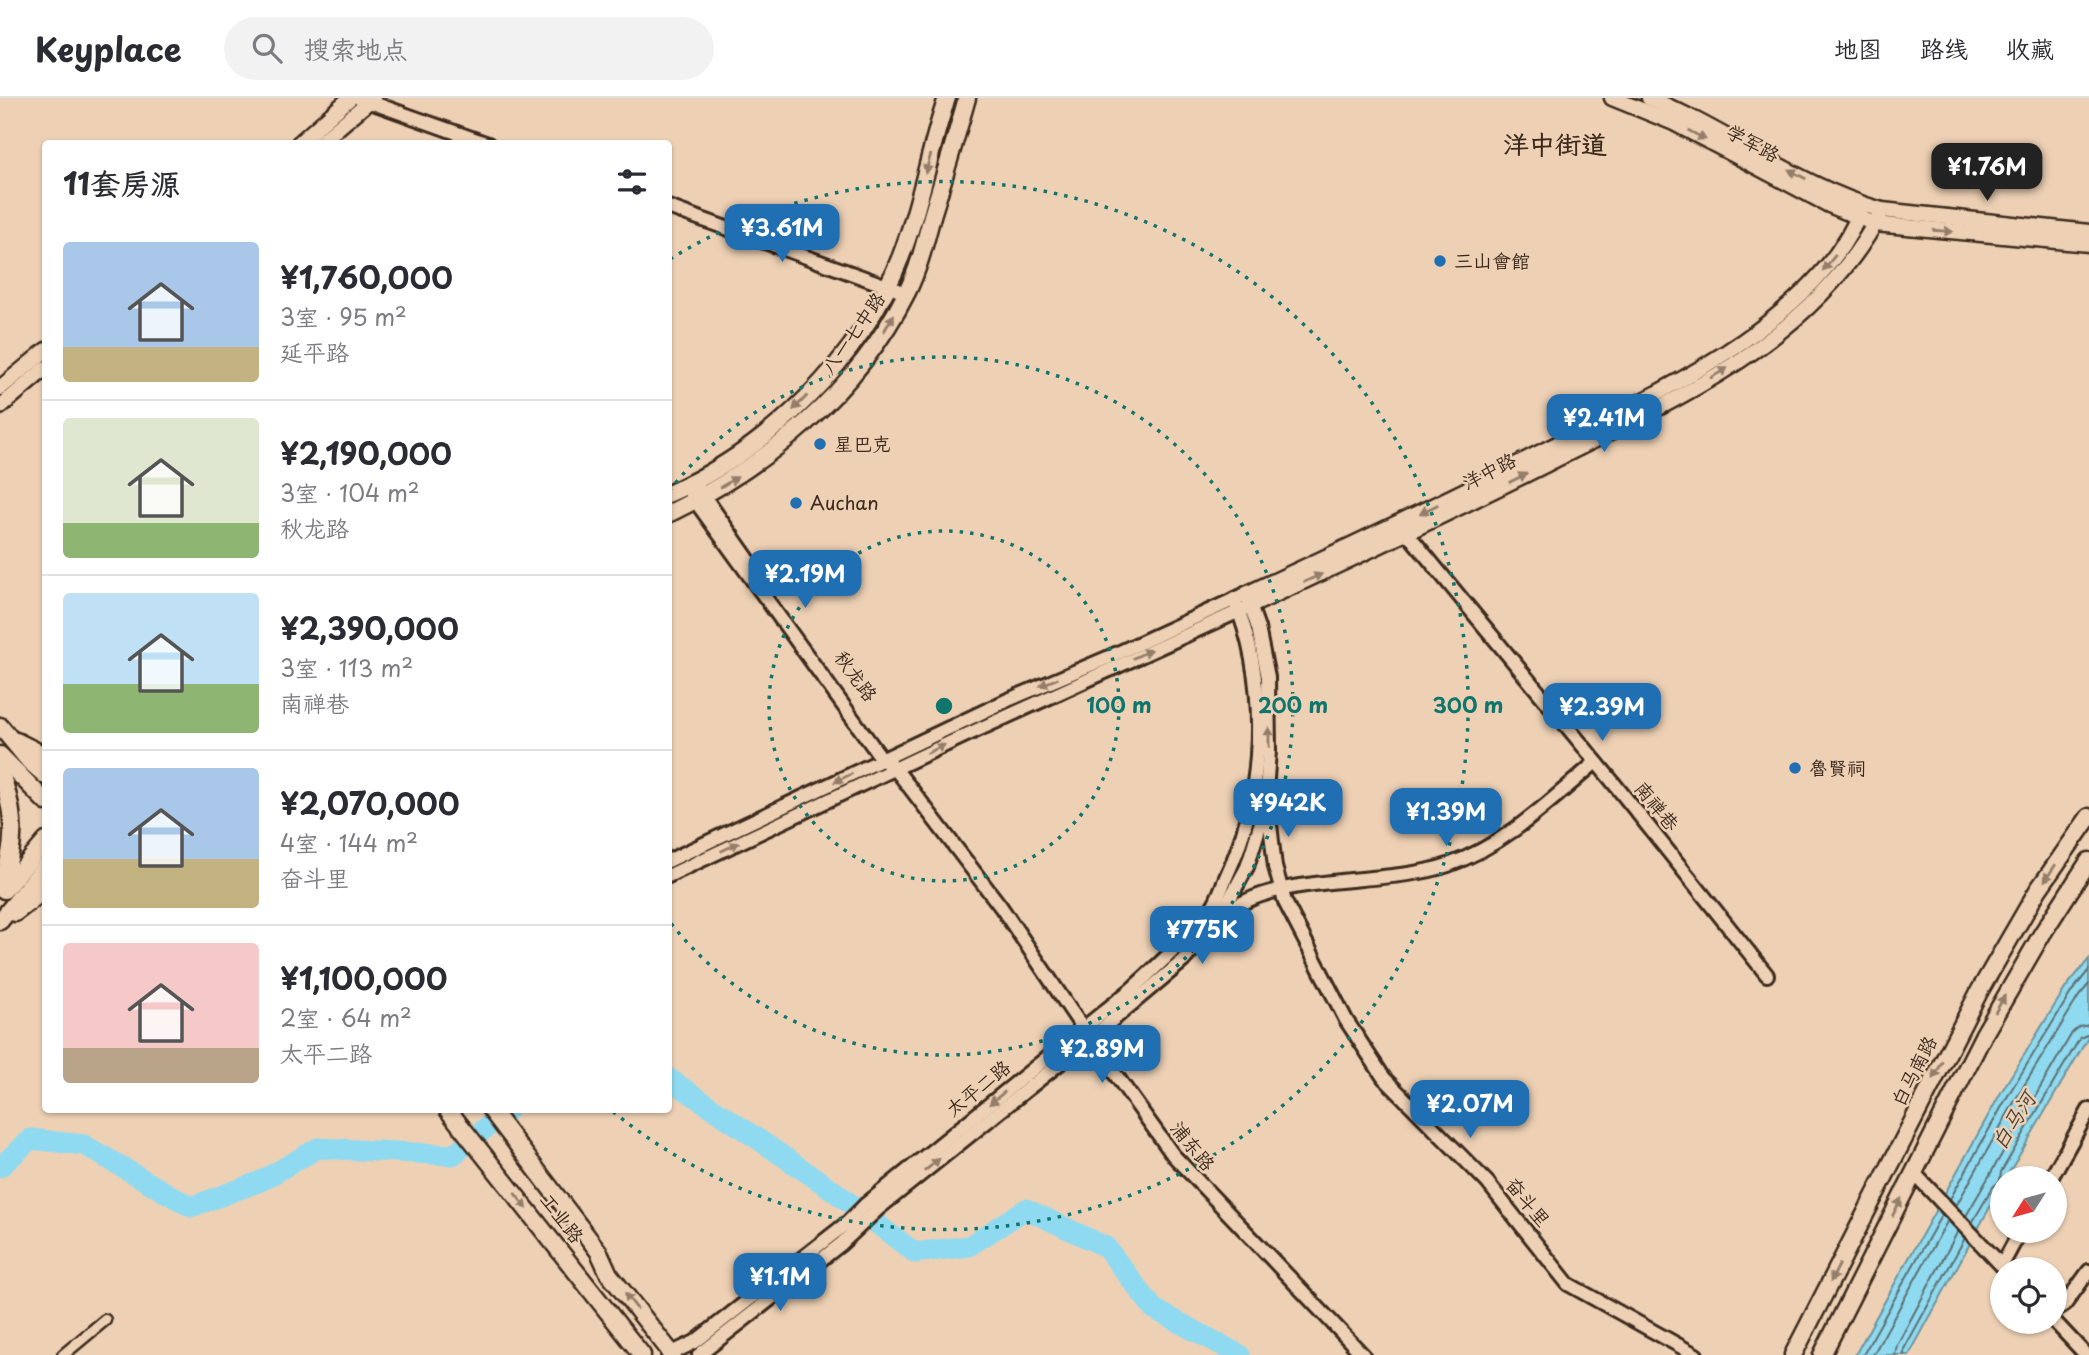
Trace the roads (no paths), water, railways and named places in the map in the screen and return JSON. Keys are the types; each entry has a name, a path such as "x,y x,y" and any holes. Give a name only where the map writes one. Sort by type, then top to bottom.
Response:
{"main road":[{"path":"303,140 350,98"},
{"name":"八一七中路","path":"672,492 690,484 759,438 819,383 852,345 889,285 902,255 947,98"},
{"name":"八一七中路","path":"672,512 699,499 765,457 818,412 880,338 906,293 919,262 967,98"},
{"name":"学军路","path":"1612,98 1674,123 1861,212 1882,210 2089,232"},
{"name":"学军路","path":"1649,98 1685,114 1836,194 1875,224 2089,244"},
{"path":"323,140 367,99"},
{"name":"洋中路","path":"1242,603 1408,534 1666,403 1731,367 1778,333 1809,306 1839,274 1882,210"},
{"name":"洋中路","path":"1242,603 1708,365 1747,338 1805,290 1836,255 1861,212"},
{"path":"0,388 42,353"},
{"path":"0,407 42,371"},
{"path":"5,732 42,754"},
{"path":"5,732 42,772"},
{"path":"0,755 42,798"},
{"path":"0,771 14,827 8,868 0,888"},
{"name":"白马南路","path":"1793,1355 1980,990 2038,890 2089,817"},
{"path":"0,894 42,846"},
{"path":"1822,1355 2010,986 2089,861"},
{"path":"0,924 42,870"},
{"path":"0,924 42,892"},
{"name":"工业路","path":"451,1113 642,1355"},
{"name":"工业路","path":"494,1113 599,1252 609,1274 671,1354"}],"street":[{"path":"367,99 477,140"},
{"path":"672,208 906,293"},
{"name":"秋龙路","path":"690,484 896,770"},
{"name":"南禅巷","path":"1408,534 1767,975"},
{"path":"672,859 1008,699 1242,603"},
{"path":"672,874 896,770 1242,603"},
{"name":"太平二路","path":"671,1354 695,1342 847,1223 865,1205 1183,961 1216,924 1247,867 1261,822 1266,792 1269,751 1265,653 1242,603"},
{"name":"太平二路","path":"699,1355 841,1244 879,1208 1086,1034 1163,960 1213,907 1234,860 1251,800 1256,740 1255,673 1242,603"},
{"path":"1216,924 1231,910 1280,891 1408,875 1463,859 1486,848 1515,828 1596,762"},
{"name":"浦东路","path":"896,770 1008,917 1086,1034 1187,1171 1363,1355"},
{"name":"奋斗里","path":"1266,792 1280,891 1303,940 1367,1055 1396,1092 1453,1145 1487,1182 1568,1284 1696,1355"},
{"path":"2058,1166 2089,1110"},
{"path":"1914,1173 1994,1257"},
{"path":"2067,1301 2089,1271"},
{"path":"63,1355 106,1320"},
{"path":"2066,1334 2085,1355"}],"water":[{"name":"白马河","path":"2089,959 2089,1036 2013,1166 1990,1166 1990,1207 1909,1355 1855,1355 2003,1089 2066,987"}],"waterway":[{"path":"672,1081 834,1191 915,1253 969,1246 1026,1209 1106,1247 1154,1309 1240,1355"},
{"path":"0,1167 31,1139 84,1145 191,1207 261,1181 318,1148 453,1155 504,1113"}],"place":[{"name":"三山會館","path":"1440,261"},
{"name":"星巴克","path":"820,444"},
{"name":"Auchan","path":"796,503"},
{"name":"魯賢祠","path":"1795,768"}],"district":[{"name":"洋中街道","path":"1555,145"}]}
